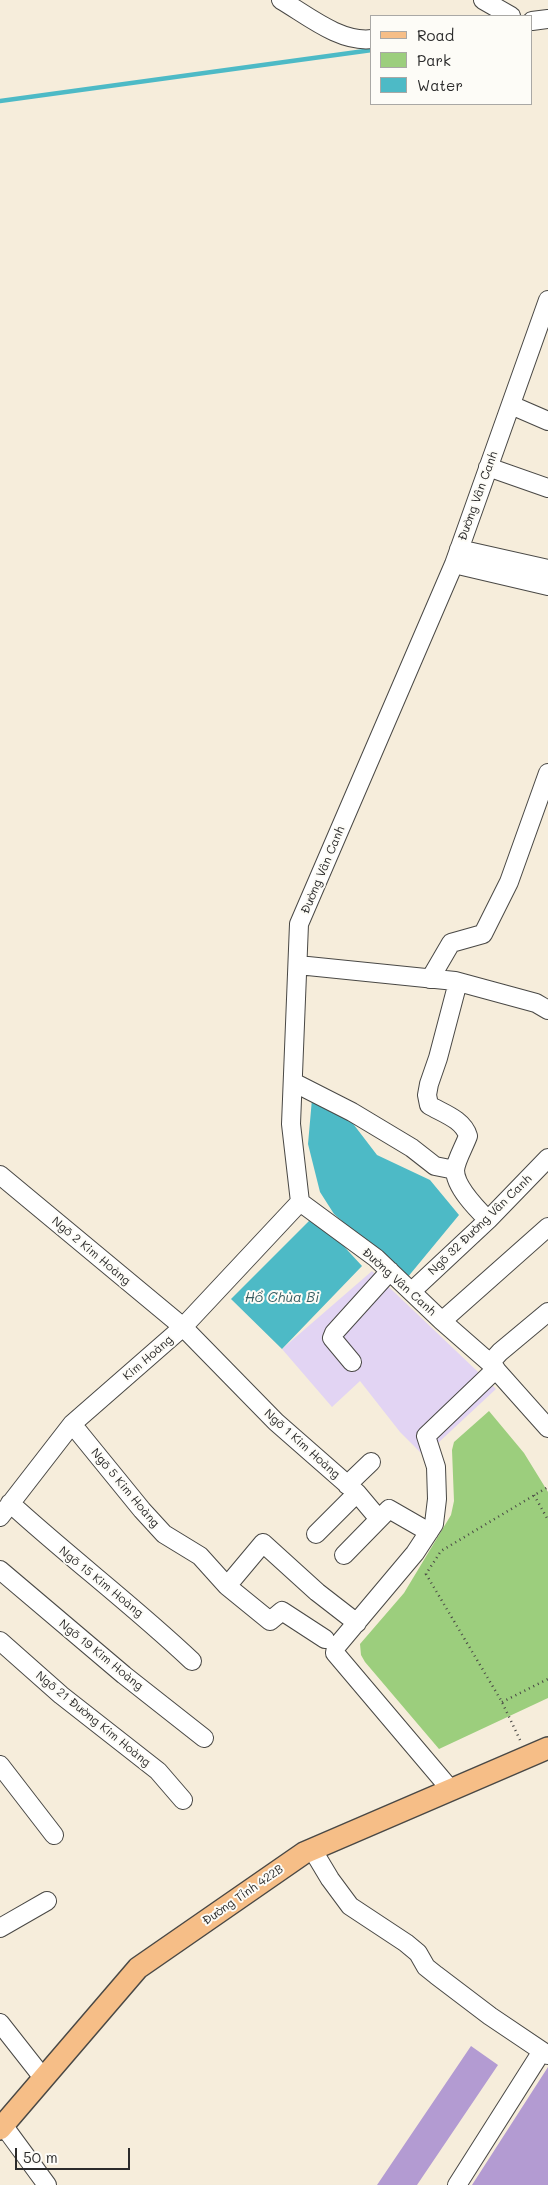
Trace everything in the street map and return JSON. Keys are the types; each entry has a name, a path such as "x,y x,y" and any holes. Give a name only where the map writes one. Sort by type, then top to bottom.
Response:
{"main road":[{"name":"Đường Tỉnh 422B","path":"2,2127 138,1968 304,1852 548,1748"}],"street":[{"path":"281,0 336,32 350,37 370,39"},
{"path":"483,0 509,15"},
{"path":"533,21 548,19"},
{"name":"Đường Vân Canh","path":"548,300 457,557 299,924 291,1124 300,1202 376,1258 442,1321 493,1366 548,1428"},
{"path":"510,405 548,420"},
{"path":"488,467 548,488"},
{"path":"457,557 548,569"},
{"path":"457,557 548,586"},
{"path":"430,979 451,943 483,934 509,882 548,773"},
{"path":"298,965 458,982 536,1003 548,1010"},
{"path":"458,982 438,1058 429,1084 427,1101 429,1105 461,1124 467,1132 468,1136 455,1170 469,1200 488,1220"},
{"path":"292,1082 352,1112 412,1148 435,1166 455,1170"},
{"name":"Ngõ 32 Đường Vân Canh","path":"412,1291 488,1220 548,1158"},
{"name":"Ngõ 2 Kim Hoàng","path":"0,1175 183,1327"},
{"name":"Kim Hoàng","path":"3,1512 72,1424 183,1327 300,1202"},
{"path":"442,1321 548,1227"},
{"path":"352,1362 332,1338 334,1332 390,1271"},
{"path":"451,1790 335,1653 330,1643 357,1623 415,1553 434,1524 437,1486 436,1467 426,1436 493,1366 500,1352 548,1312"},
{"name":"Ngõ 1 Kim Hoàng","path":"183,1327 276,1422 352,1489 378,1518"},
{"name":"Ngõ 5 Kim Hoàng","path":"72,1424 164,1534 200,1556 227,1586 270,1621 282,1611 330,1643"},
{"path":"316,1534 371,1462"},
{"path":"344,1556 378,1518 389,1509 429,1532"},
{"name":"Ngõ 15 Kim Hoàng","path":"3,1512 74,1560 150,1620 192,1661"},
{"path":"227,1586 263,1543 317,1592 357,1623"},
{"name":"Ngõ 19 Kim Hoàng","path":"0,1570 204,1738"},
{"name":"Ngõ 21 Đường Kim Hoàng","path":"0,1641 61,1696 158,1771 183,1800"},
{"path":"0,1765 54,1835"},
{"path":"312,1849 330,1879 350,1906 406,1943 418,1953 426,1967 431,1971 490,2016 545,2053 457,2185"},
{"path":"0,1928 47,1901"},
{"path":"0,2023 44,2079"},
{"path":"2,2127 47,2185"}],"path":[{"path":"528,1757 502,1702 426,1574 441,1551 548,1486"},
{"path":"534,1495 548,1520"},
{"path":"502,1702 548,1679"}],"shaded area":[{"path":"372,1271 496,1389 424,1456 400,1432 360,1381 332,1407 282,1349"}],"green space":[{"path":"489,1411 524,1453 548,1492 548,1698 439,1749 365,1662 361,1655 360,1644 404,1593 451,1515 454,1501 452,1450 454,1442"}],"water":[{"path":"312,1099 351,1121 377,1155 430,1180 459,1215 407,1278 334,1214 320,1192 308,1144"},
{"name":"Hồ Chùa Bi","path":"315,1215 362,1266 282,1349 231,1299"}],"building":[{"path":"471,2046 498,2065 417,2185 377,2185"},
{"path":"548,2067 548,2185 472,2185"}],"waterway":[{"path":"0,101 370,50"}]}
